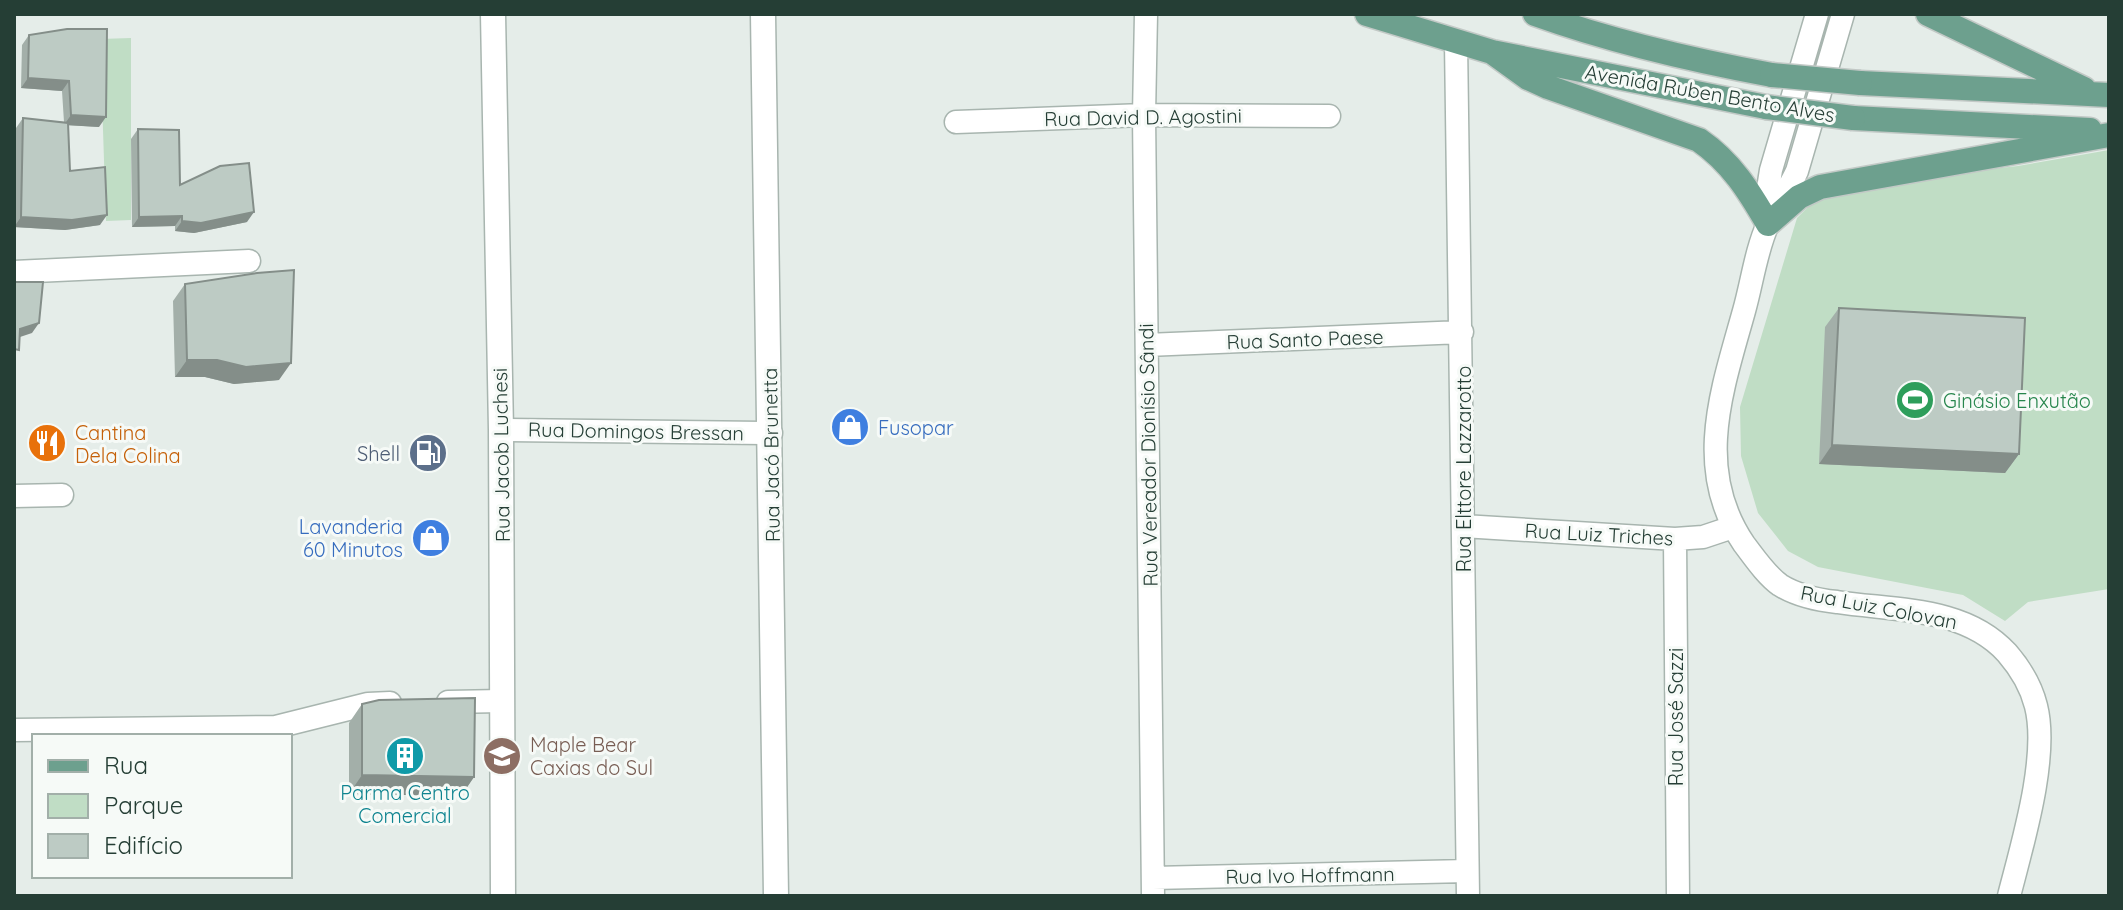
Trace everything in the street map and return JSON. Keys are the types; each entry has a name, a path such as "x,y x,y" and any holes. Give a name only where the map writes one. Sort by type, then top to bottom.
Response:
{"main road":[{"name":"Avenida Ruben Bento Alves","path":"1367,14 1492,52 1766,107 1853,118 2109,133"},
{"name":"Avenida Ruben Bento Alves","path":"1535,14 1629,45 1772,75 1860,83 2103,95"},
{"path":"1928,14 2103,95"},
{"path":"1492,52 1528,78 1548,87 1699,140 1718,153 1733,169 1768,224 1799,197 1820,187 2014,154 2109,133"}],"street":[{"name":"Rua Jacob Luchesi","path":"493,14 501,430 503,896"},
{"name":"Rua Jacó Brunetta","path":"763,14 776,896"},
{"name":"Rua Vereador Dionísio Sândi","path":"1146,14 1144,115 1153,887"},
{"name":"Rua Luiz Colovan","path":"1768,224 1767,195 1771,170 1817,14"},
{"name":"Rua Luiz Colovan","path":"1843,14 1797,171 1768,224 1718,407 1716,462 1719,487 1733,527 1754,558 1779,584 1819,600 1928,613 1967,624 1997,643 2013,661 2027,682 2036,706 2040,736 2024,835 2009,896"},
{"name":"Rua Elttore Lazzarotto","path":"1456,42 1468,896"},
{"name":"Rua David D. Agostini","path":"956,122 1144,115 1329,116"},
{"path":"14,272 249,261"},
{"name":"Rua Santo Paese","path":"1147,345 1462,332"},
{"name":"Rua Domingos Bressan","path":"501,430 771,433"},
{"path":"14,496 62,495"},
{"name":"Rua Luiz Triches","path":"1463,526 1675,539 1703,537 1733,527"},
{"name":"Rua José Sazzi","path":"1675,539 1678,896"},
{"path":"14,730 276,727 368,704 502,701"},
{"name":"Rua Ivo Hoffmann","path":"1153,887 1467,871"}],"green space":[{"path":"131,38 131,220 106,221 100,39"},
{"path":"2109,150 2109,589 2028,602 2005,621 1963,595 1818,567 1788,551 1758,513 1741,456 1740,407 1797,218 1818,197 1842,186 2018,166"}],"building":[{"path":"67,29 107,29 106,117 71,115 69,81 28,78 29,35"},
{"path":"23,118 68,123 70,171 105,167 107,215 72,220 21,217"},
{"path":"138,129 179,130 180,185 220,166 249,163 254,212 201,223 182,221 182,216 139,217"},
{"path":"294,270 291,363 246,367 217,360 187,360 185,284"},
{"path":"14,282 43,282 39,323 20,329 19,350 14,349"},
{"name":"Ginásio Enxutão","path":"1839,308 2025,318 2019,454 1832,445"},
{"name":"Parma Centro Comercial","path":"475,698 474,777 362,775 362,704 379,700"}],"place":[{"name":"Ginásio Enxutão","path":"1915,400"},
{"name":"Fusopar","path":"850,427"},
{"name":"Cantina Dela Colina","path":"47,443"},
{"name":"Shell","path":"428,453"},
{"name":"Lavanderia 60 Minutos","path":"431,538"},
{"name":"Parma Centro Comercial","path":"405,756"},
{"name":"Maple Bear Caxias do Sul","path":"502,756"}]}
